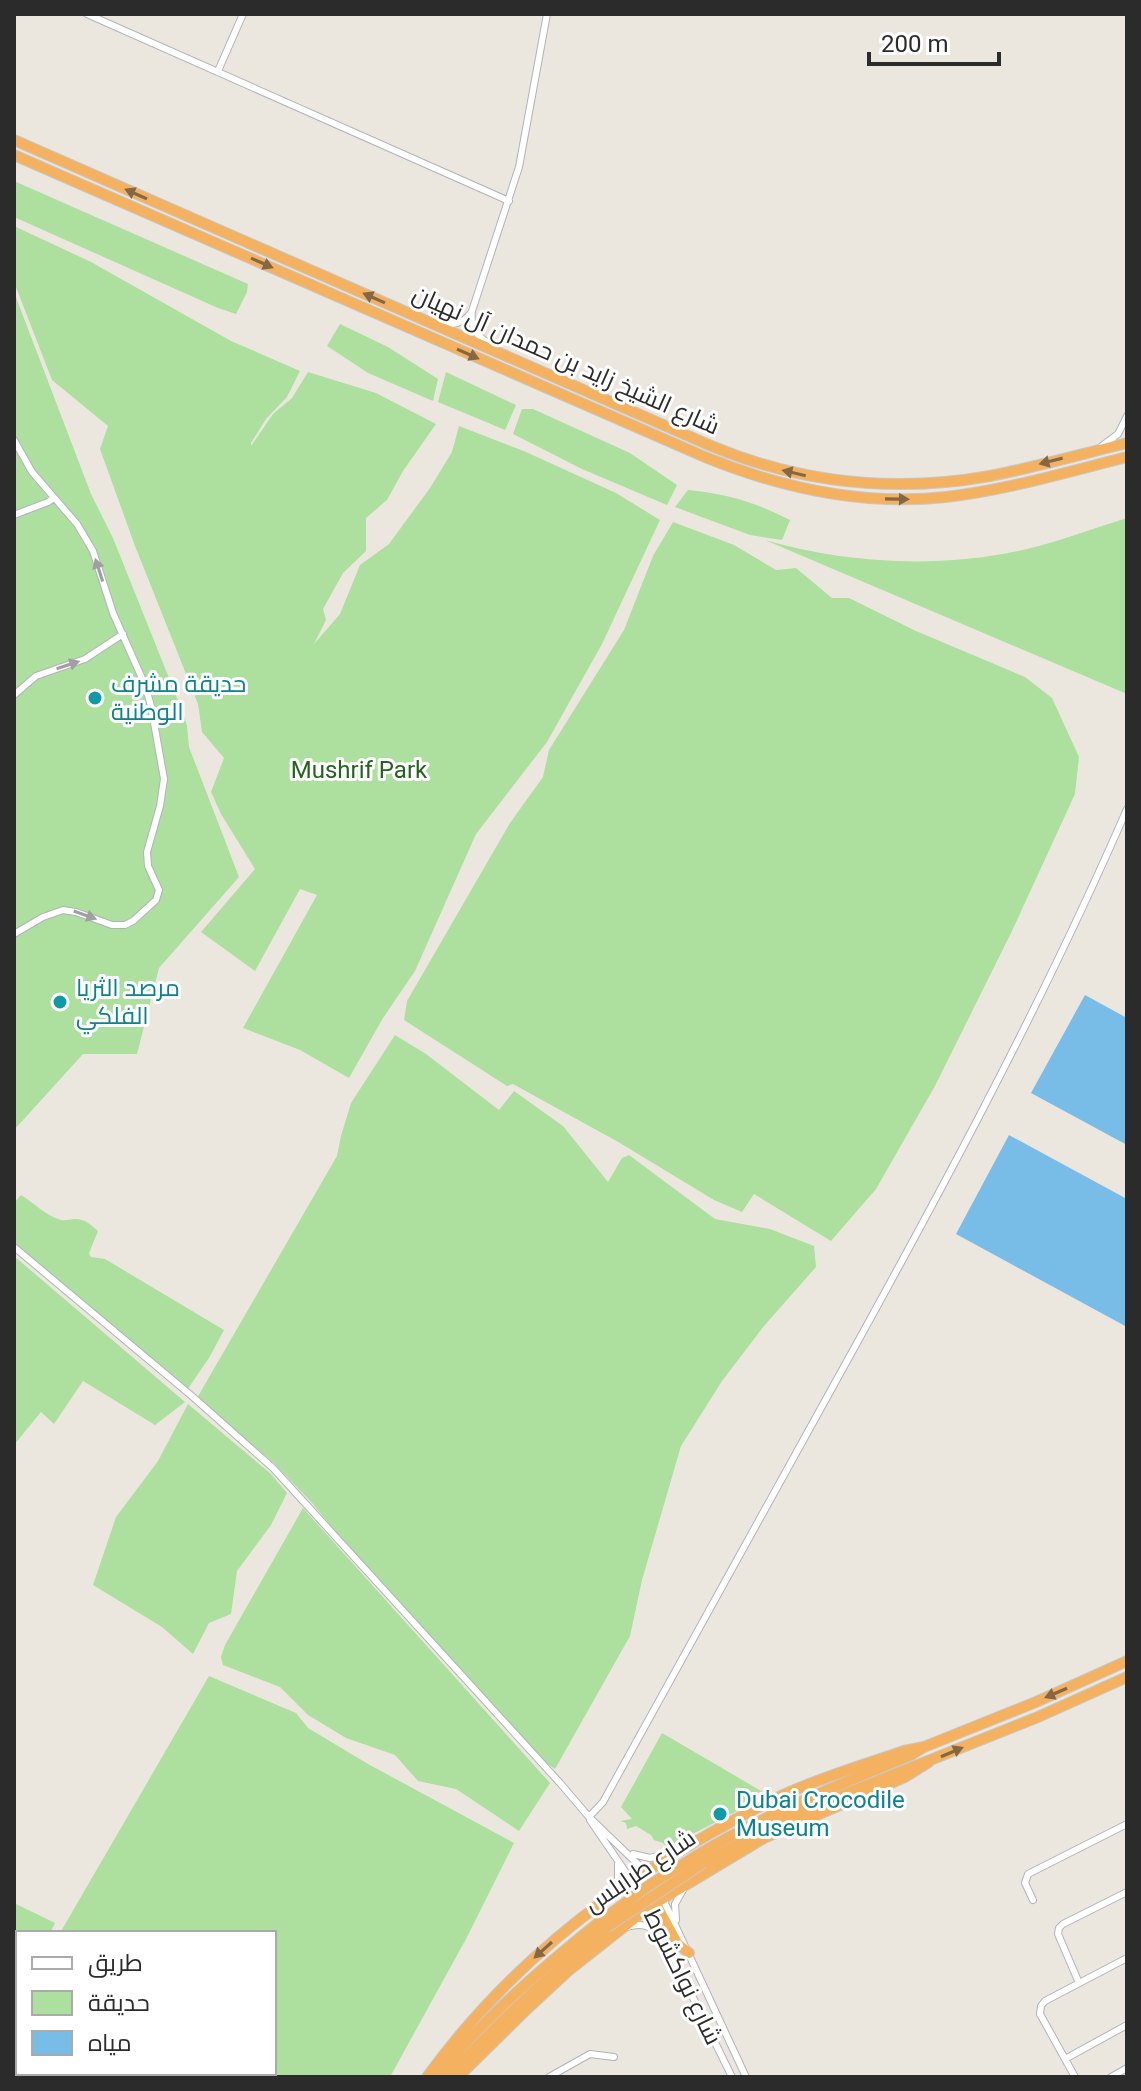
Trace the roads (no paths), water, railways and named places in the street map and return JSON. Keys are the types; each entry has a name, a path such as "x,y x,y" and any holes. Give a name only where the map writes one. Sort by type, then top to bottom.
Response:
{"highway":[{"name":"شارع الشيخ زايد بن حمدان آل نهيان","path":"14,140 734,455 787,471 867,484 942,482 993,475 1127,443"},
{"name":"شارع الشيخ زايد بن حمدان آل نهيان","path":"14,155 705,457 771,481 854,496 928,498 998,488 1127,457"},
{"name":"شارع طرابلس","path":"436,2077 498,2009 540,1970 609,1926 722,1840 924,1747 1127,1661"},
{"name":"شارع طرابلس","path":"700,1859 800,1812 911,1766 929,1762 1127,1677"},
{"path":"427,2077 461,2033 509,1981 603,1900 676,1852 769,1801 904,1751 924,1747"},
{"path":"458,2077 609,1926 656,1903 781,1830 905,1777 929,1762"},
{"path":"633,1881 644,1885 677,1943 689,1953"},
{"name":"شارع طرابلس","path":"448,2077 522,2000 609,1926"},
{"path":"465,2077 478,2056"}],"street":[{"path":"87,14 509,201"},
{"path":"218,71 243,14"},
{"path":"517,361 480,339 473,329 472,311 509,201 524,144 547,14"},
{"path":"432,324 457,324 472,311"},
{"path":"1091,452 1118,434 1127,416"},
{"path":"14,440 32,472 77,524 88,542 113,613 148,695 163,770 162,797 147,852 148,866 159,890 158,897 125,925 112,925 63,910 43,917 14,934"},
{"path":"14,515 54,498"},
{"path":"108,598 115,589"},
{"path":"113,613 124,615"},
{"path":"14,695 36,676 85,659 123,634"},
{"path":"14,1247 273,1468 589,1817 603,1802 918,1233 1042,994 1127,809"},
{"name":"شارع نواكشوط","path":"589,1817 646,1872 664,1937 732,2077"},
{"name":"شارع نواكشوط","path":"589,1817 633,1881"},
{"path":"1033,1900 1025,1883 1028,1874 1126,1827"},
{"path":"625,1849 646,1858 676,1852"},
{"path":"603,1900 618,1879 619,1868 615,1856"},
{"path":"677,1928 676,1901 681,1891 695,1879"},
{"path":"1079,1983 1058,1934 1059,1928 1127,1892"},
{"name":"شارع نواكشوط","path":"656,1903 677,1928 746,2077"},
{"path":"609,1926 642,1924 664,1937"},
{"path":"1075,2077 1041,2017 1040,2009 1045,2001 1127,1958"},
{"path":"1065,2059 1127,2025"},
{"path":"549,2077 590,2054 614,2057"},
{"path":"1111,2077 1127,2068"}],"water":[{"path":"1085,995 1127,1018 1127,1145 1031,1093"},
{"path":"1009,1135 1127,1199 1127,1327 956,1234"}],"place":[{"name":"حديقة مشرف الوطنية","path":"95,698"},
{"name":"مرصد الثريا الفلكي","path":"60,1002"},
{"name":"Dubai Crocodile Museum","path":"720,1814"}],"park label":[{"name":"Mushrif Park","path":"359,770"}]}
